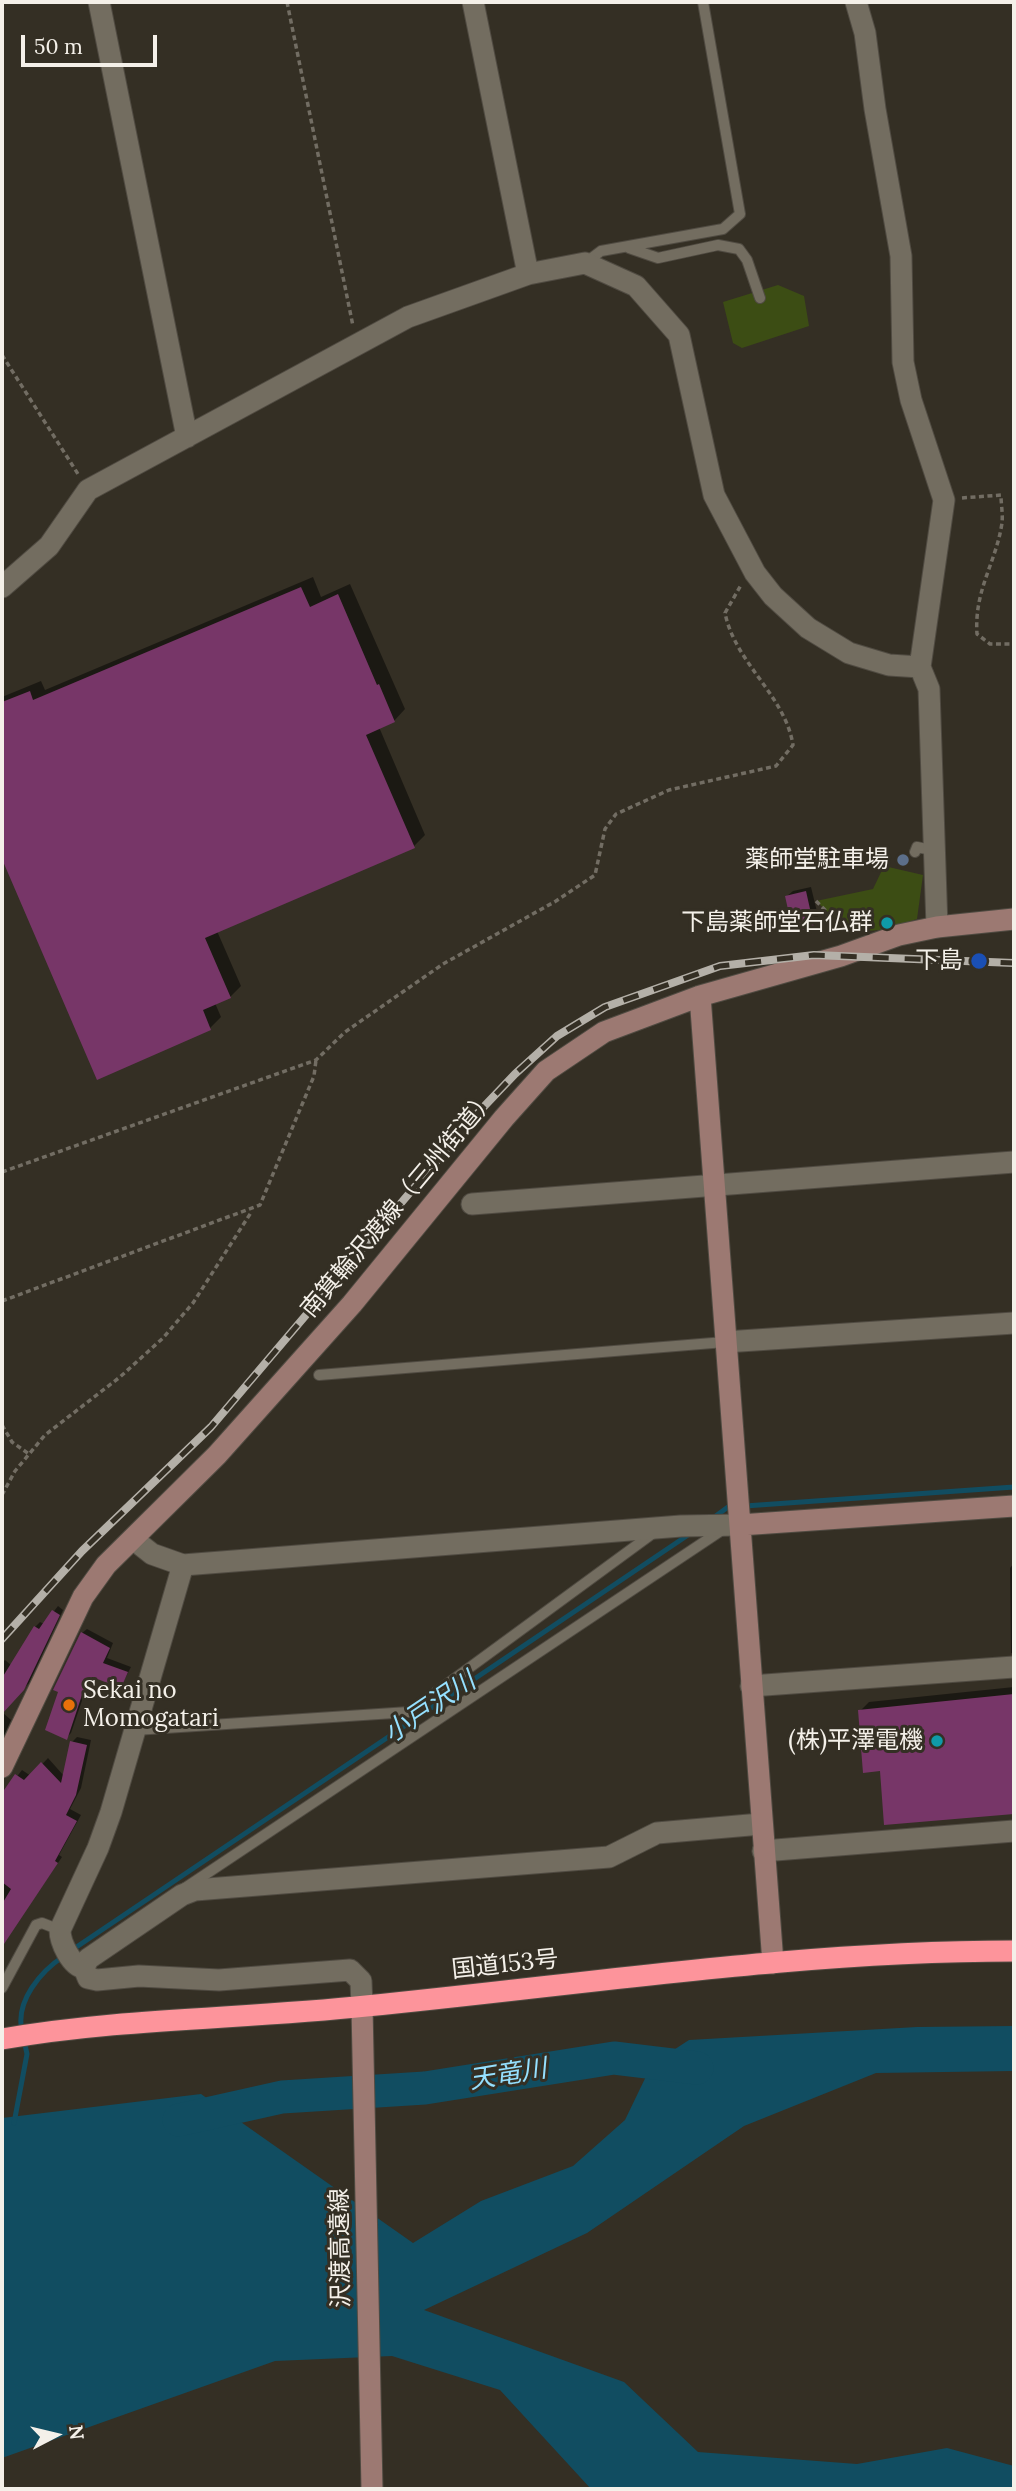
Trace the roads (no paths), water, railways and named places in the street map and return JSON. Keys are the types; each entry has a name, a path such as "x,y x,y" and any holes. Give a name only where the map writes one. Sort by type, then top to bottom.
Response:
{"highway":[{"name":"国道153号","path":"2,2039 62,2029 362,2007 773,1963 925,1951 1014,1951"}],"main road":[{"name":"南箕輪沢渡線（三州街道）","path":"2,1767 83,1597 106,1565 217,1455 352,1304 504,1118 547,1071 604,1032 700,996 841,956 899,935 937,927 1014,919"},
{"path":"700,996 738,1494 730,1525 751,1686 761,1729 761,1824 773,1963"},
{"path":"730,1525 1014,1506"},
{"name":"沢渡高遠線","path":"362,2007 372,2489"}],"street":[{"path":"99,2 187,437"},
{"path":"473,2 528,274"},
{"path":"856,2 865,33 874,109 901,256 903,362 911,400 944,500 920,667 929,689 926,852 937,927"},
{"path":"2,587 49,546 88,490 408,317 528,274 585,263 636,286 679,335 714,495 755,573 773,596 807,628 849,653 889,665 920,667"},
{"path":"472,1203 1014,1162"},
{"path":"725,1342 1014,1323"},
{"path":"133,1539 152,1554 183,1565 671,1527 730,1525"},
{"path":"183,1565 98,1848 71,1951 88,1978 97,1980 139,1976 219,1980 350,1970 361,1981 362,2007"},
{"path":"751,1686 1014,1668"},
{"path":"71,1951 88,1959 182,1895 209,1889 609,1857 657,1833 761,1824"},
{"path":"763,1851 1014,1831"}],"lane":[{"path":"585,263 601,251 723,229 740,215 703,2"},
{"path":"627,247 658,258 718,245 738,249 747,260 760,298"},
{"path":"319,1375 725,1342"},
{"path":"182,1895 186,1885 730,1525"},
{"path":"135,1730 409,1712 671,1527"},
{"path":"2,1988 36,1925 42,1923 71,1951"}],"water":[{"path":"1014,2026 1014,2071 876,2073 744,2126 587,2233 424,2310 624,2382 698,2452 857,2464 947,2448 1014,2466 1014,2489 591,2489 500,2390 392,2356 275,2361 2,2458 2,2118 201,2094 413,2243 481,2201 573,2166 625,2120 652,2064 689,2040 917,2027"}],"waterway":[{"name":"小戸沢川","path":"745,1506 1014,1487"},
{"name":"小戸沢川","path":"713,1518 728,1507 735,1507"},
{"name":"小戸沢川","path":"72,1950 691,1533"},
{"name":"小戸沢川","path":"22,2031 22,2009 26,1998 39,1978 64,1956"},
{"name":"小戸沢川","path":"14,2123 27,2054 24,2040"},
{"name":"天竜川","path":"179,2120 282,2097 425,2088 614,2058 697,2068"}],"railway":[{"path":"2,1639 82,1551 211,1427 474,1117 515,1074 557,1036 605,1007 720,966 814,955 1014,963"}],"place":[{"name":"薬師堂駐車場","path":"903,860"},
{"name":"下島薬師堂石仏群","path":"887,923"},
{"name":"下島","path":"979,961"},
{"name":"Sekai no Momogatari","path":"69,1705"},
{"name":"(株)平澤電機","path":"937,1741"}]}
